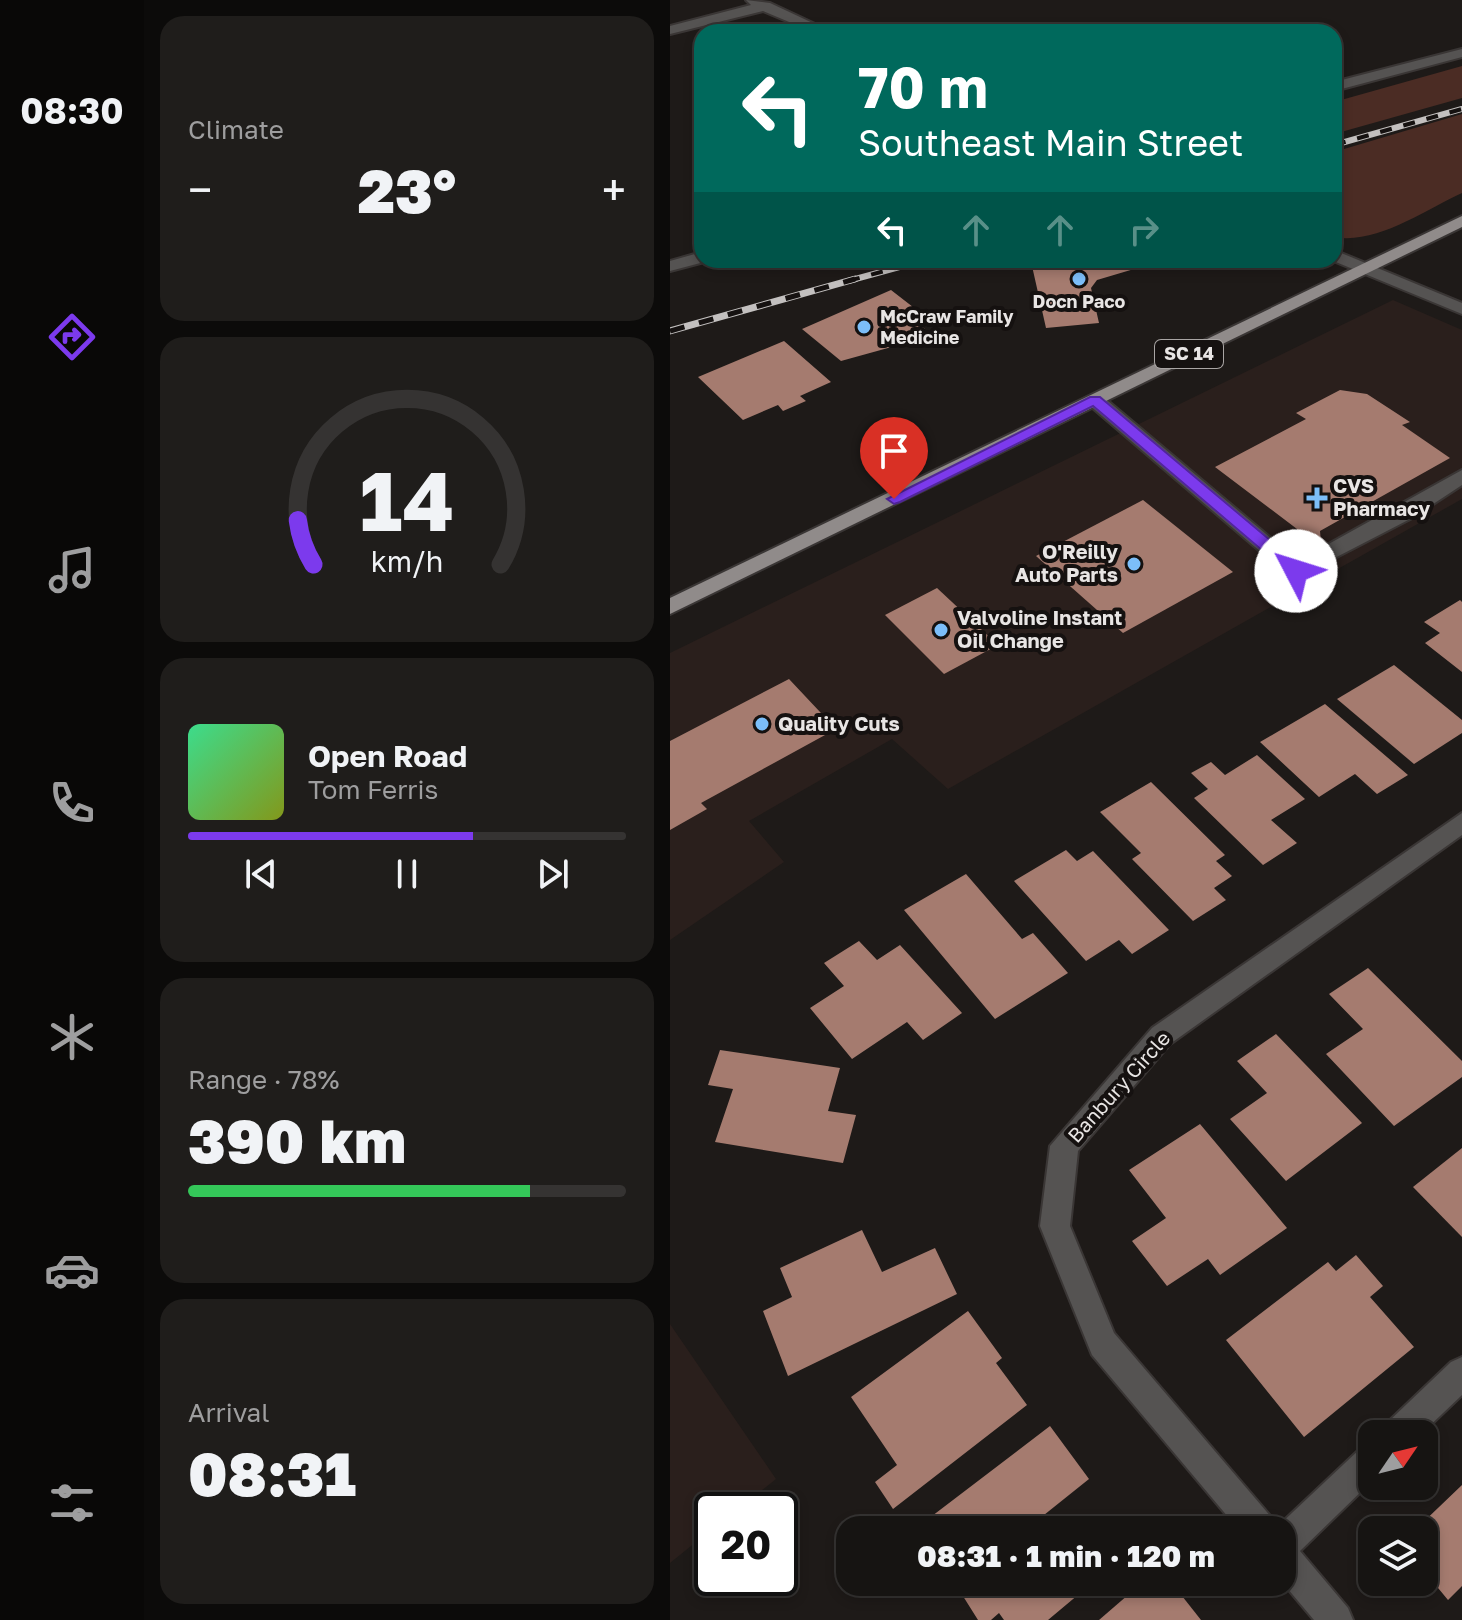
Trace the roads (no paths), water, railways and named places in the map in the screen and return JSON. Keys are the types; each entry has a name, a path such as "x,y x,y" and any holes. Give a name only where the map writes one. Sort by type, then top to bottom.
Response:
{"main road":[{"name":"SC 14","path":"670,607 1462,221"}],"street":[{"path":"750,0 807,24"},
{"path":"670,30 765,6"},
{"path":"1342,85 1462,53"},
{"path":"1342,258 1462,309"},
{"path":"670,266 694,259"},
{"path":"1095,400 1296,571 1405,513 1462,476"},
{"name":"Banbury Circle","path":"1248,1516 1103,1344 1055,1226 1064,1146 1161,1036 1462,822"},
{"path":"1413,1420 1462,1373"},
{"path":"1296,1532 1358,1472"},
{"path":"1296,1573 1336,1620"}],"railway":[{"path":"1342,143 1462,109"},
{"path":"848,281 896,268"},
{"path":"670,331 855,279"}],"place":[{"name":"Docn Paco","path":"1079,279"},
{"name":"McCraw Family Medicine","path":"864,327"},
{"name":"CVS Pharmacy","path":"1317,498"},
{"name":"O'Reilly Auto Parts","path":"1134,564"},
{"name":"Valvoline Instant Oil Change","path":"941,630"},
{"name":"Quality Cuts","path":"762,724"}]}
